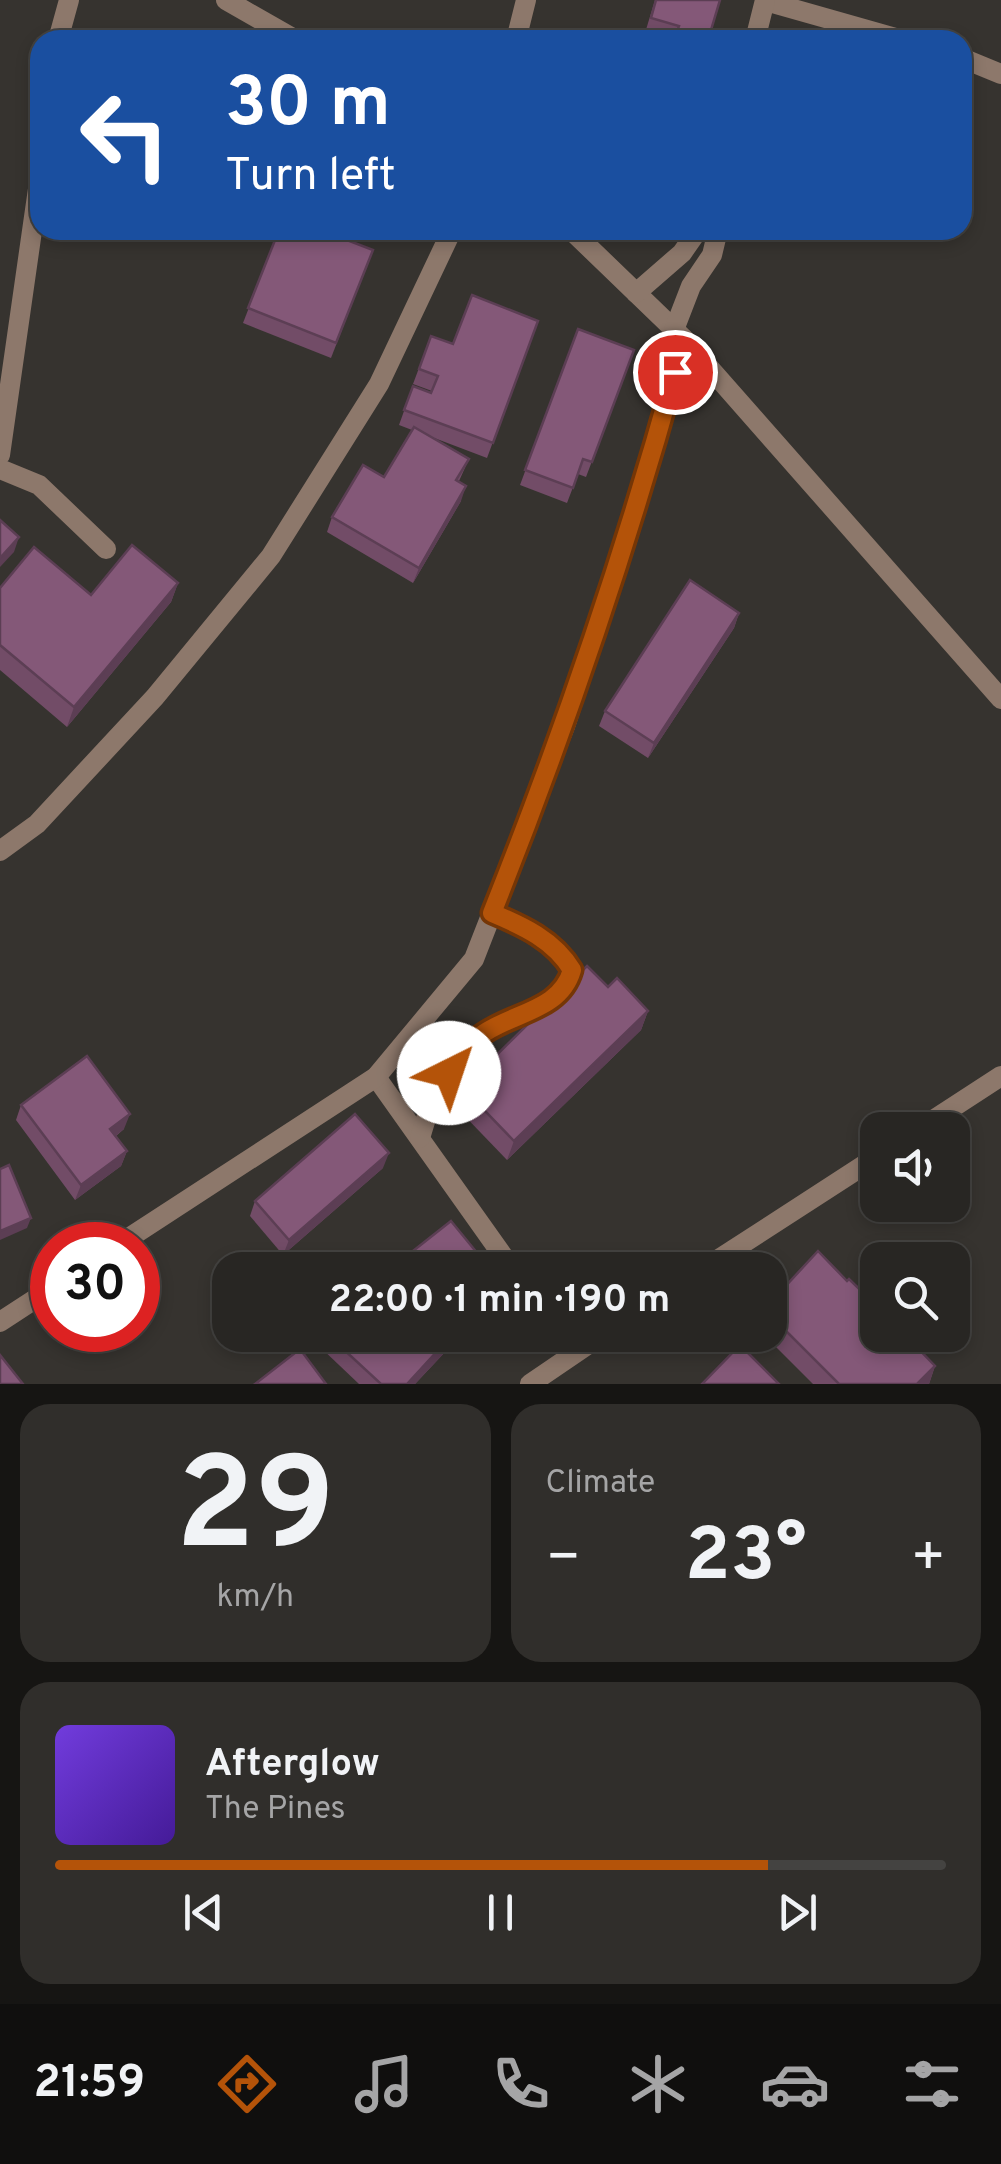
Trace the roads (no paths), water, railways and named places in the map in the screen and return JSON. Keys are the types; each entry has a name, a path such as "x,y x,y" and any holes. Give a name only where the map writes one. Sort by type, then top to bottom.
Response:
{"street":[{"path":"60,30 68,0"},
{"path":"226,0 278,30"},
{"path":"518,30 526,0"},
{"path":"758,30 765,1 868,30"},
{"path":"972,62 1001,74"},
{"path":"0,455 31,240"},
{"path":"0,852 37,824 155,698 271,556 379,384 447,240"},
{"path":"581,240 679,334 997,691"},
{"path":"636,293 682,253 691,240"},
{"path":"153,1222 376,1077 474,959 565,726 629,534 691,286 712,255 716,240"},
{"path":"0,470 38,485 106,548"},
{"path":"420,1138 430,1100 479,1037 558,996 568,984 572,970 562,954 527,928 492,913"},
{"path":"946,1112 1001,1076"},
{"path":"376,1077 500,1252"},
{"path":"730,1252 860,1168"},
{"path":"0,1322 30,1302"},
{"path":"530,1384 576,1352"}]}
